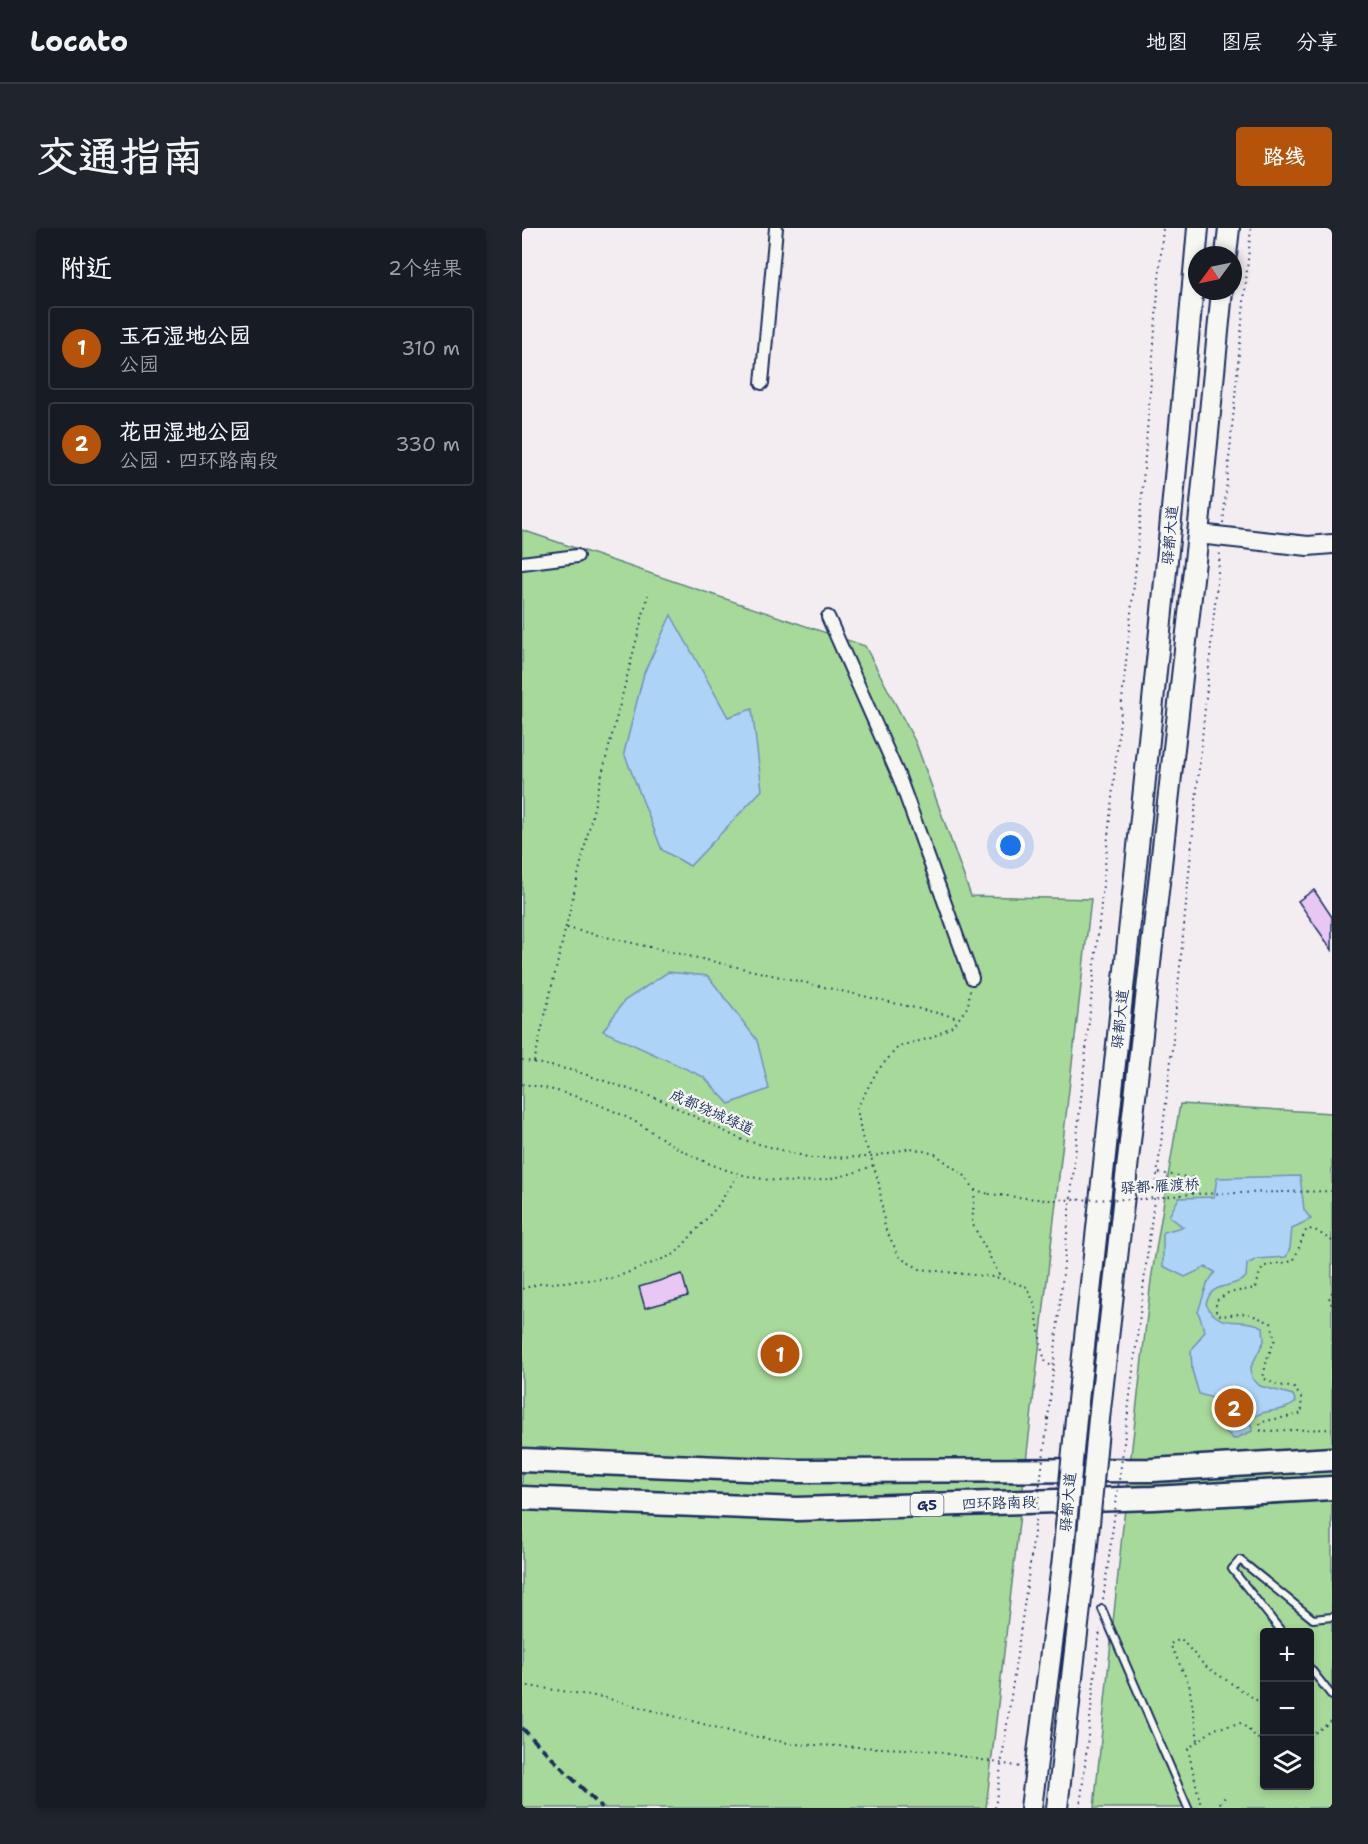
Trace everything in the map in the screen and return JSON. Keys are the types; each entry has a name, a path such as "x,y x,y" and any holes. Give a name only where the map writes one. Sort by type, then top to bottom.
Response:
{"highway":[{"name":"四环路南段","path":"522,1460 797,1471 857,1471 1153,1470 1332,1459"},
{"name":"四环路南段","path":"522,1498 797,1509 1153,1498 1332,1488"}],"main road":[{"name":"驿都大道","path":"1030,1808 1063,1558 1076,1419 1117,1053 1166,586 1198,228"},
{"path":"1227,246 1229,228"},
{"name":"驿都大道","path":"1057,1808 1198,534 1221,300"}],"street":[{"path":"762,383 776,228"},
{"path":"1198,534 1308,546 1332,544"},
{"path":"522,563 577,556"},
{"path":"828,617 899,777 972,978"}],"lane":[{"path":"1279,1628 1232,1569 1240,1560 1313,1618 1332,1617"},
{"path":"1102,1609 1188,1808"},
{"path":"1314,1673 1332,1696"}],"path":[{"path":"995,1808 1048,1419 1138,545 1163,228"},
{"path":"1080,1808 1102,1609 1159,1173 1251,228"},
{"path":"534,1062 601,778 648,595"},
{"path":"567,928 959,1018"},
{"path":"972,978 968,1006 954,1025 931,1038 899,1046 877,1071 857,1108 862,1137 879,1184 885,1228 900,1258 920,1269 1001,1278 1027,1287 1035,1305 1044,1357 1046,1363 1053,1367"},
{"name":"成都绕城绿道","path":"522,1060 575,1071 660,1100 740,1139 811,1158 871,1157 910,1148 935,1154 965,1176 975,1190"},
{"path":"522,1084 537,1086 595,1103 631,1120 685,1152 738,1175 767,1180 807,1182 852,1175 874,1165"},
{"path":"1159,1173 1186,1177 1185,1185 1190,1189 1194,1188 1197,1184 1192,1177 1188,1178 1186,1185 1192,1188 1192,1194"},
{"path":"522,1289 538,1284 614,1278 675,1254 717,1207 738,1175"},
{"path":"975,1190 972,1223 1001,1278"},
{"name":"驿都·雁渡桥","path":"975,1190 989,1194 1046,1200 1144,1199 1192,1194 1332,1191"},
{"path":"1332,1241 1316,1230 1307,1229 1302,1237 1300,1249 1293,1260 1265,1266 1260,1272 1256,1288 1228,1293 1216,1302 1216,1312 1221,1316 1246,1313 1270,1323 1275,1339 1263,1378 1275,1384 1294,1388 1301,1397 1302,1413 1290,1418 1271,1419 1260,1423 1261,1431 1332,1429"},
{"path":"1332,1292 1329,1299 1332,1306"},
{"path":"1198,1740 1189,1684 1170,1644 1180,1639 1205,1666 1260,1702"},
{"path":"522,1685 602,1697 732,1732 793,1744 927,1750 1034,1770"},
{"path":"1314,1732 1332,1721"},
{"path":"1203,1808 1188,1749 1214,1728 1241,1723 1260,1740"},
{"path":"1216,1808 1225,1797"}],"green space":[{"path":"522,530 865,646 916,743 971,896 1091,899 986,1808 522,1808"},
{"path":"1180,1104 1332,1113 1332,1808 1094,1808 1151,1280"}],"water":[{"path":"671,615 728,717 752,709 762,790 690,866 662,850 624,753 644,673"},
{"path":"668,972 708,976 757,1040 769,1089 729,1104 704,1077 603,1031 624,1001"},
{"path":"1300,1176 1304,1210 1311,1219 1292,1228 1290,1248 1286,1257 1257,1259 1247,1264 1246,1277 1213,1291 1206,1304 1218,1318 1263,1327 1264,1341 1251,1367 1252,1378 1260,1386 1293,1395 1296,1402 1291,1406 1255,1416 1250,1420 1252,1431 1234,1439 1220,1426 1223,1418 1233,1409 1219,1400 1199,1394 1192,1370 1191,1351 1205,1331 1198,1312 1207,1284 1215,1272 1206,1267 1185,1277 1163,1266 1163,1232 1183,1227 1169,1216 1179,1198 1214,1197 1217,1178"}],"building":[{"path":"1314,890 1332,917 1332,950 1298,901"},
{"path":"682,1274 688,1296 645,1308 639,1287"}],"railway":[{"path":"522,1728 602,1808"}],"place":[{"name":"玉石湿地公园","path":"780,1354"},
{"name":"花田湿地公园","path":"1234,1408"}]}
